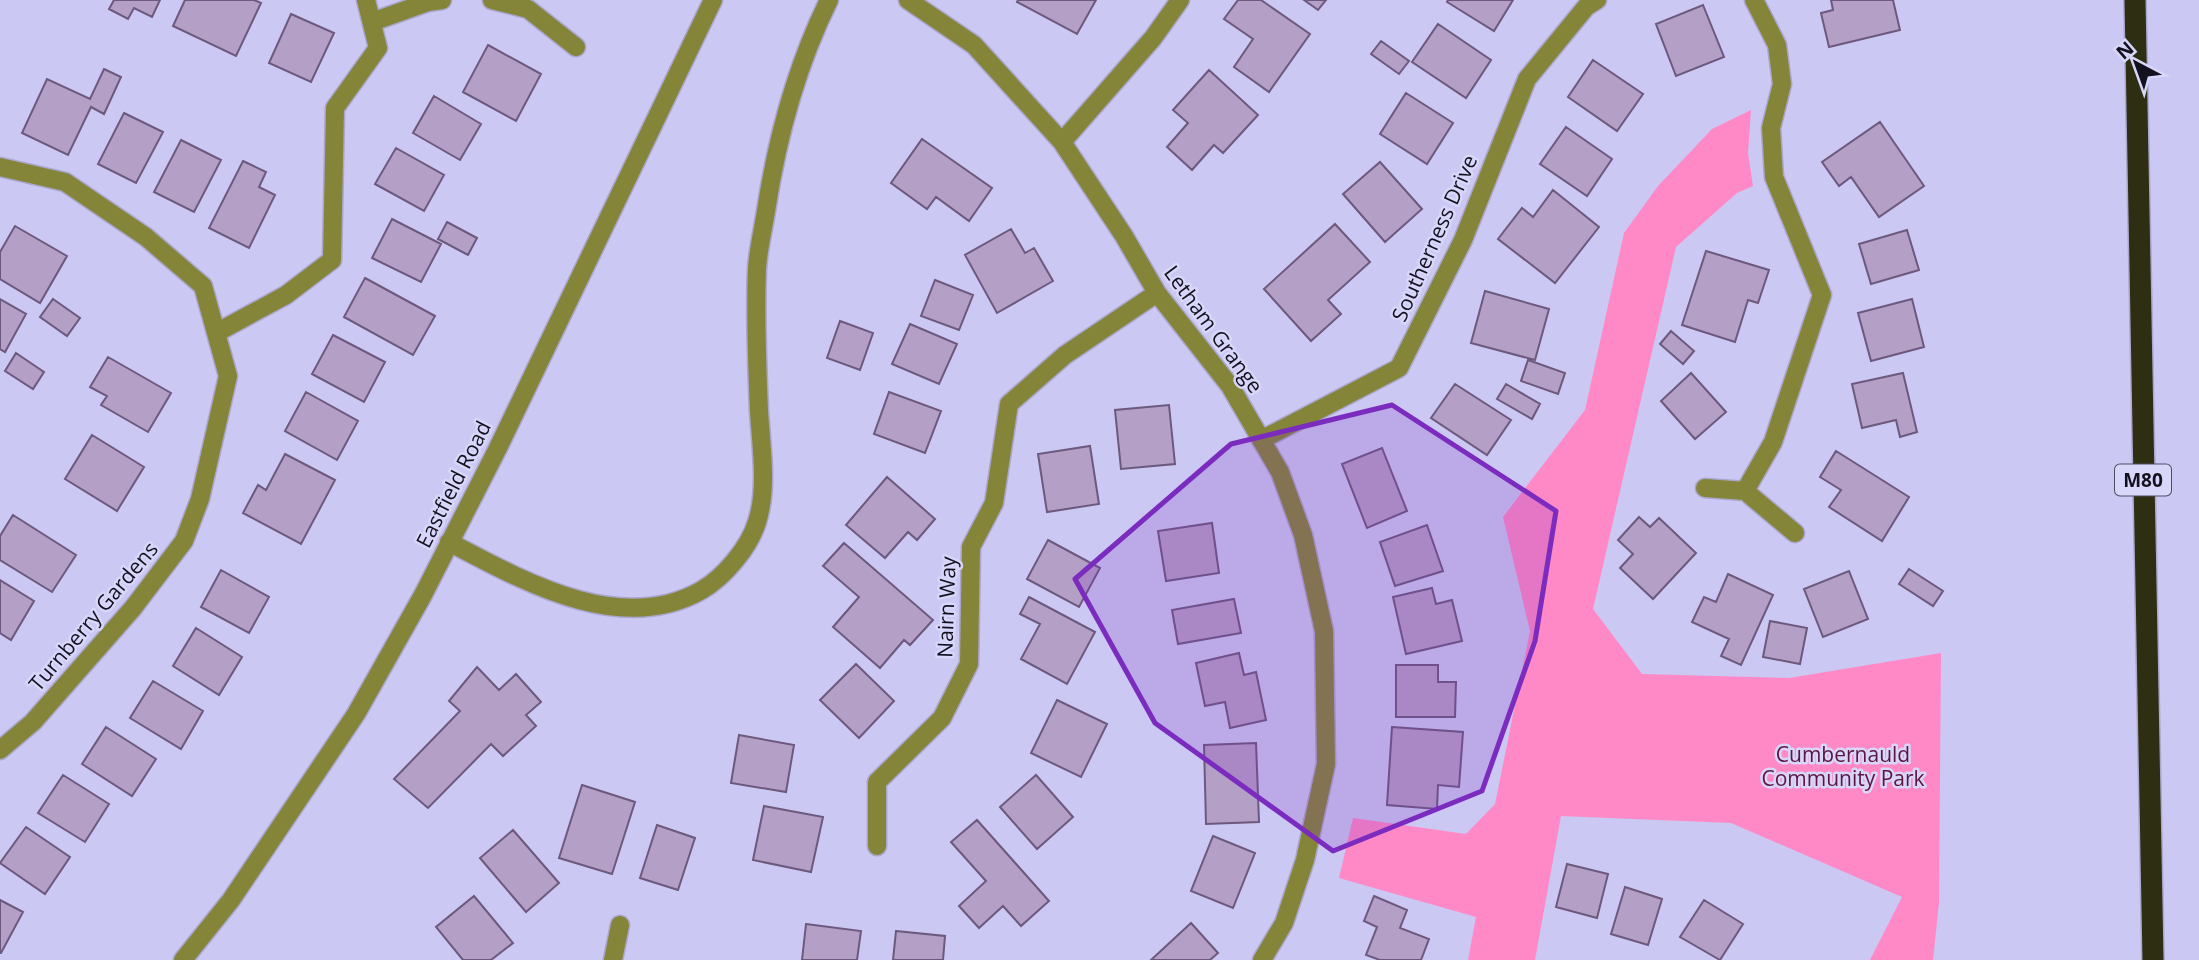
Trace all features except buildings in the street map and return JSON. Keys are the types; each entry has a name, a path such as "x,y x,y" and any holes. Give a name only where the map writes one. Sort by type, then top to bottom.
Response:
{"highway":[{"name":"M80","path":"2135,0 2153,960"}],"street":[{"path":"216,333 286,295 332,260 335,108 378,48 366,0"},
{"path":"372,22 428,2 442,0"},
{"path":"492,0 528,9 576,47"},
{"name":"Eastfield Road","path":"183,960 231,900 356,714 423,595 498,447 713,0"},
{"path":"449,542 559,594 620,608 648,609 683,601 716,582 736,561 757,523 762,489 756,330 757,266 768,198 785,117 810,38 829,0"},
{"name":"Letham Grange","path":"908,0 974,45 1062,142 1124,236 1157,293 1230,386 1280,472 1303,535 1324,631 1326,764 1301,873 1284,923 1262,960"},
{"path":"1062,142 1153,38 1180,0"},
{"name":"Southerness Drive","path":"1261,440 1399,368 1463,240 1527,79 1586,7 1597,0"},
{"path":"1745,491 1773,442 1822,295 1773,177 1771,128 1782,84 1777,45 1754,0"},
{"name":"Turnberry Gardens","path":"0,167 65,183 146,237 203,286 228,376 200,499 184,541 115,629 33,722 0,750"},
{"name":"Nairn Way","path":"877,846 877,782 942,718 969,664 971,547 994,503 1009,404 1065,355 1157,293"},
{"path":"1705,488 1745,491 1796,533"},
{"path":"613,960 620,925"}],"highlighted area":[{"path":"1392,405 1556,511 1535,641 1482,791 1333,851 1155,723 1075,579 1231,444"}],"green space":[{"name":"Cumbernauld Community Park","path":"1751,110 1748,153 1753,186 1737,193 1676,247 1593,609 1642,674 1789,678 1941,653 1939,903 1933,960 1870,960 1902,897 1731,823 1561,816 1535,960 1468,960 1476,917 1339,878 1353,818 1466,834 1495,804 1530,631 1503,517 1585,410 1624,233 1658,186 1712,129"}]}
